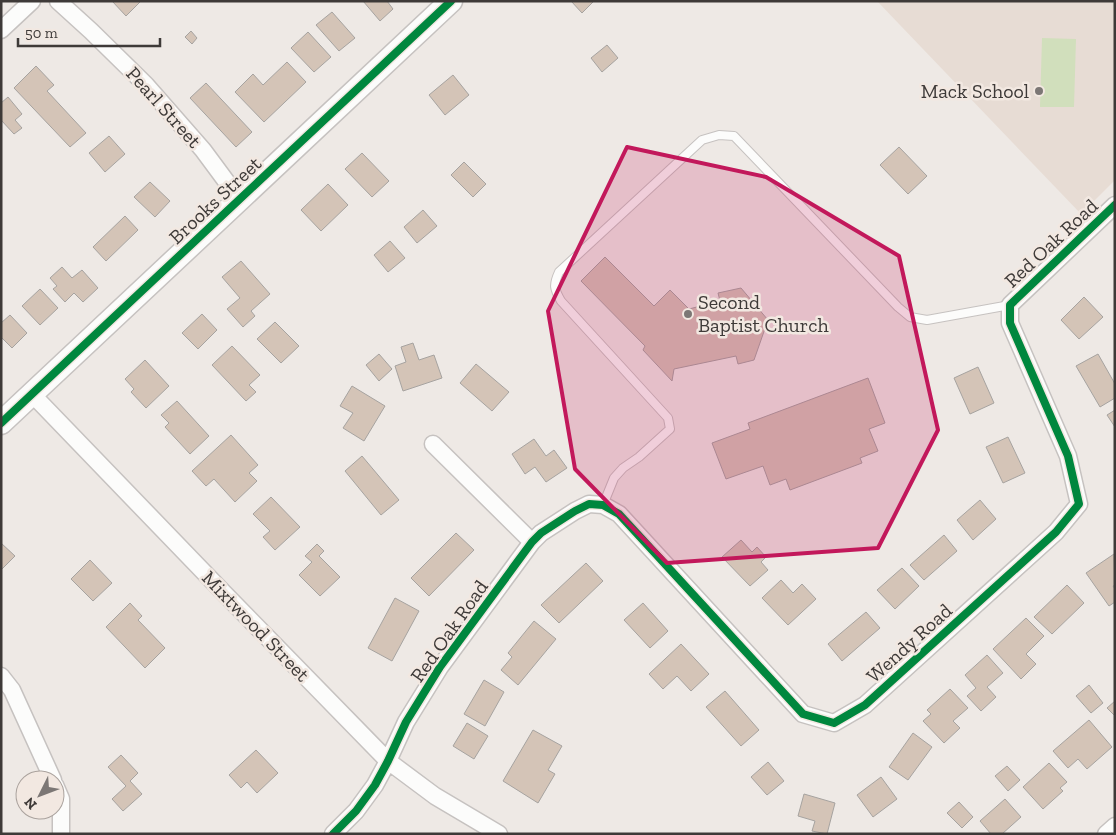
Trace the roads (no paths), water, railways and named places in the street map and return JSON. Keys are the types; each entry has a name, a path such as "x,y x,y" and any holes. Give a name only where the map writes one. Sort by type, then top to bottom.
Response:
{"street":[{"path":"1,30 32,1"},
{"name":"Pearl Street","path":"58,1 146,85 204,150 240,200"},
{"name":"Brooks Street","path":"1,423 451,1"},
{"name":"Red Oak Road","path":"1010,305 1115,206"},
{"name":"Wendy Road","path":"604,505 618,514 803,714 834,722 865,706 1056,532 1079,504 1068,456 1010,323 1010,305"},
{"name":"Mixtwood Street","path":"32,394 388,761 435,796 499,834"},
{"path":"433,444 532,542"},
{"name":"Red Oak Road","path":"333,834 356,811 375,785 406,722 440,667 532,542 541,533 575,511 589,504 604,505"},
{"path":"1,676 12,690 48,770"},
{"path":"61,820 61,834"},
{"path":"1106,834 1115,826"}],"lane":[{"path":"604,505 614,478 670,429 668,418 561,302 554,282 559,272 702,140 719,135 734,136 898,307 910,317 927,320 1010,305"}],"place":[{"name":"Mack School","path":"1039,91"},
{"name":"Second Baptist Church","path":"688,314"}]}
